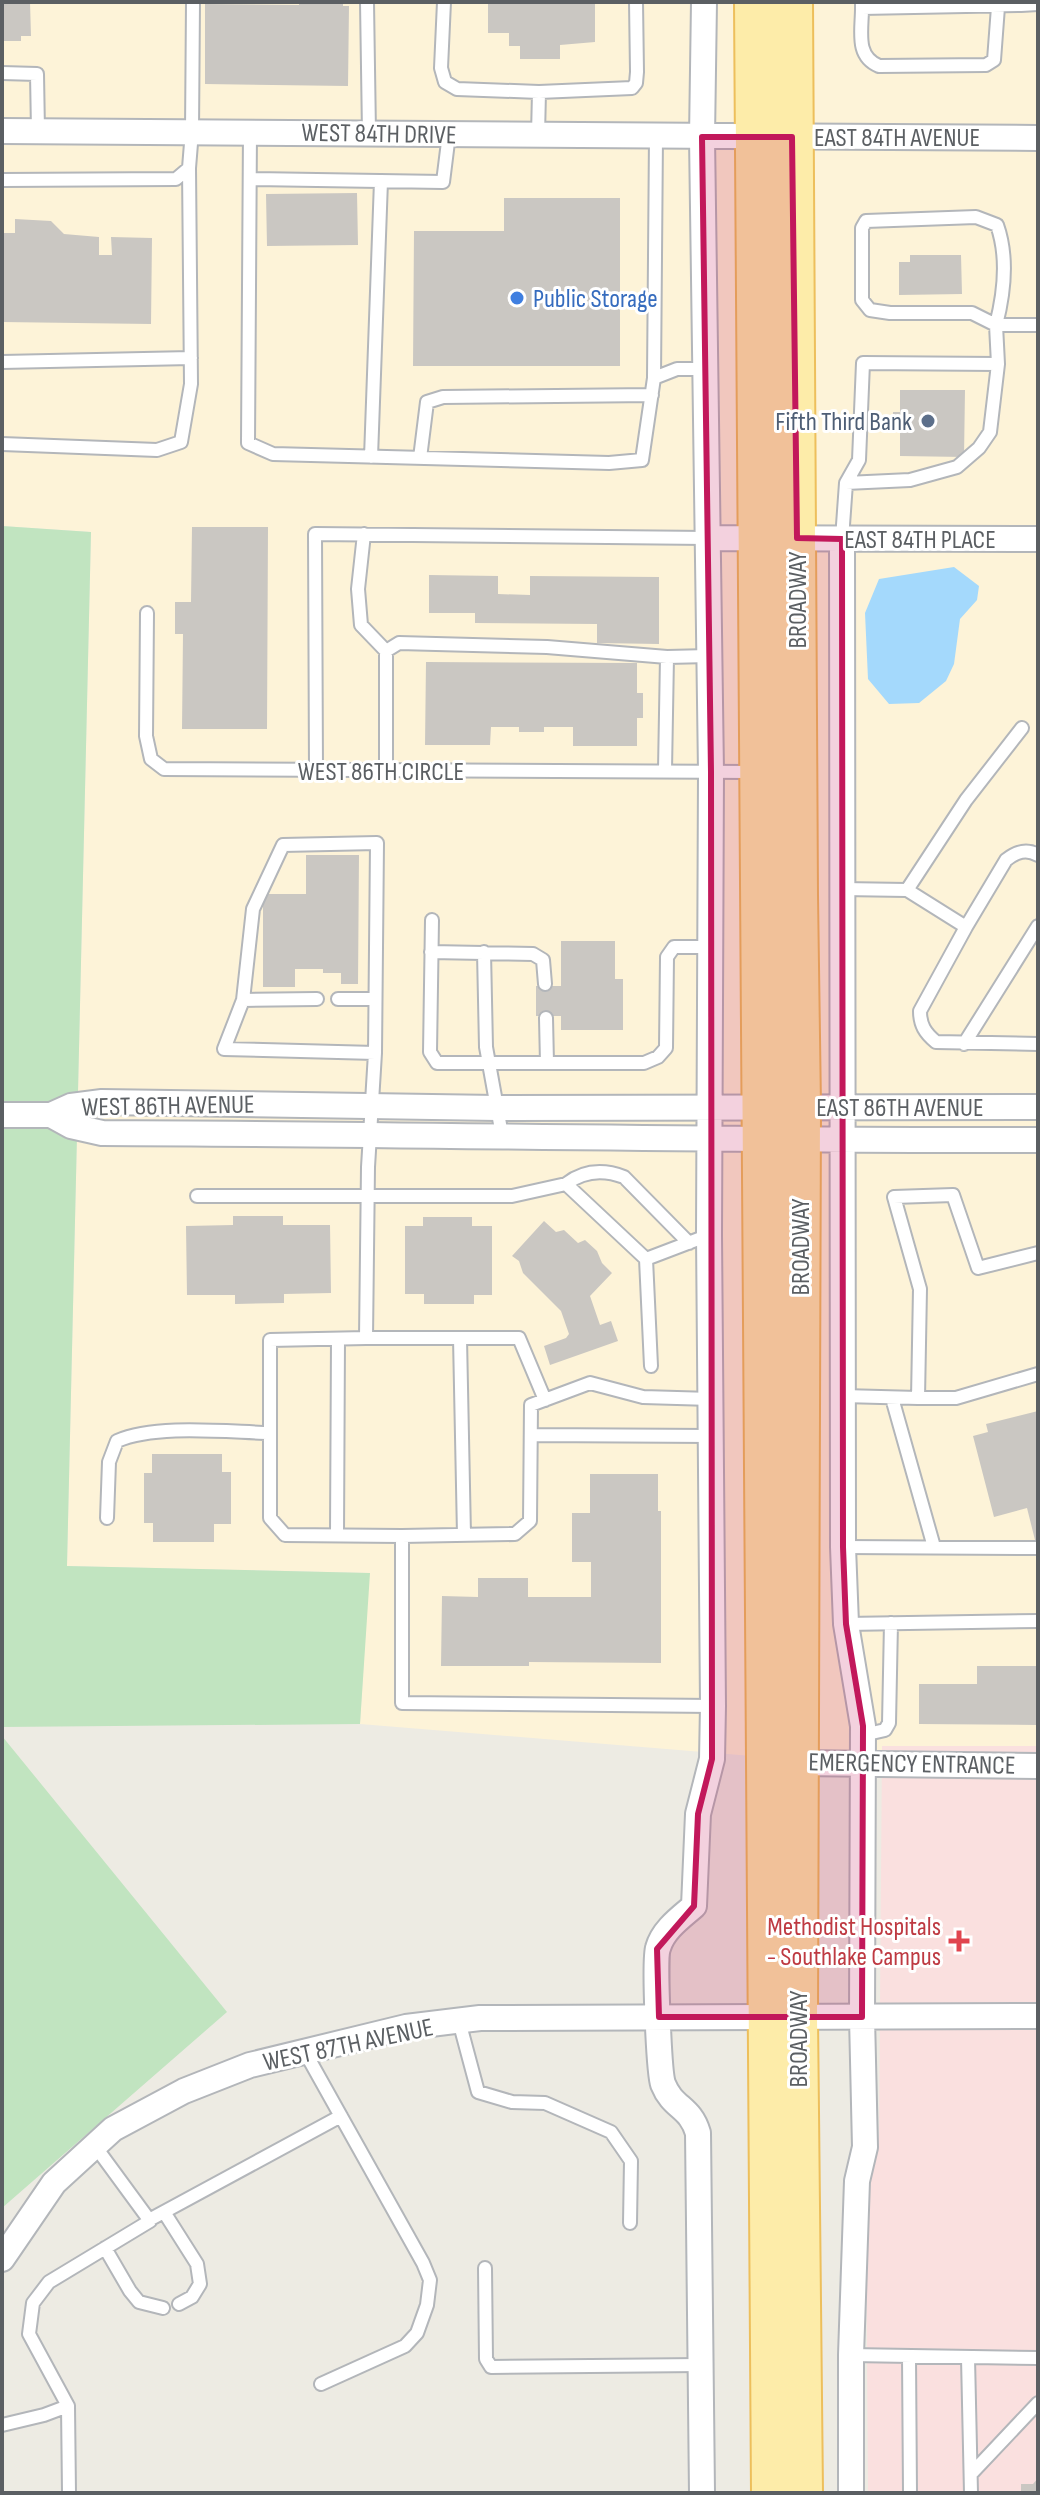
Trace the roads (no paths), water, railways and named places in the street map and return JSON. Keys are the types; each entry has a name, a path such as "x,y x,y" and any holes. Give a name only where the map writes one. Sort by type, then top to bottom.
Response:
{"main road":[{"name":"BROADWAY","path":"755,2 774,137 778,538 797,895 781,1124 767,1712 802,2493"},
{"name":"BROADWAY","path":"774,137 792,2"},
{"name":"BROADWAY","path":"772,2493 783,2016 799,1763 781,1124 761,772 778,538"}],"street":[{"path":"702,2493 698,2133 694,2117 672,2101 660,2072 657,1949 666,1931 694,1906 698,1814 712,1759 712,1436 699,1239 710,1139 711,772 702,137 704,2"},
{"name":"WEST 84TH DRIVE","path":"2,131 774,137"},
{"name":"EAST 84TH AVENUE","path":"774,137 1038,138"},
{"name":"EAST 84TH PLACE","path":"707,538 1038,539"},
{"path":"842,539 843,1547 846,1624 863,1735 865,2147 857,2181 851,2355 851,2493"},
{"name":"WEST 86TH AVENUE","path":"51,1115 71,1106 102,1102 497,1108 710,1106 781,1124"},
{"name":"EAST 86TH AVENUE","path":"781,1124 842,1107 1038,1107"},
{"path":"2,1115 51,1115"},
{"name":"WEST 86TH AVENUE","path":"51,1115 71,1126 102,1133 710,1139 781,1124"},
{"name":"EAST 86TH AVENUE","path":"781,1124 842,1141 1038,1140"},
{"name":"EMERGENCY ENTRANCE","path":"767,1712 776,1738 799,1763 1038,1766"},
{"name":"WEST 87TH AVENUE","path":"2,2259 54,2183 113,2129 184,2091 250,2065 406,2027 480,2018 1038,2016"}],"lane":[{"path":"2,444 157,450 181,442 191,384 189,168 193,2"},
{"path":"367,2 369,133"},
{"path":"444,2 441,68 445,82 457,89 539,92 632,88 637,72 636,2"},
{"path":"998,7 997,48 994,60 986,65 879,66 868,61 863,53 862,5 998,7 1038,4"},
{"path":"2,73 37,74 38,131"},
{"path":"538,135 539,92"},
{"path":"250,131 248,443 273,454 609,463 642,460 652,395 656,136"},
{"path":"250,179 443,182 449,134"},
{"path":"2,180 176,179 189,168"},
{"path":"371,457 381,181"},
{"path":"846,483 910,480 957,467 979,448 990,432 998,364 996,325 1002,301 1003,270 1002,238 997,225 976,217 866,221 862,228 862,300 870,310 890,313 972,313 996,325 1038,325"},
{"path":"2,362 191,358"},
{"path":"842,539 846,483 859,460 863,363 998,364"},
{"path":"654,378 677,369 705,369"},
{"path":"420,458 427,402 443,397 652,395"},
{"path":"316,771 315,534 707,538"},
{"path":"364,534 358,589 361,625 386,651 386,771"},
{"name":"WEST 86TH CIRCLE","path":"147,613 146,736 151,759 164,769 761,772"},
{"path":"386,651 399,643 472,644 667,657 709,656"},
{"path":"665,770 667,657"},
{"path":"907,890 966,800 1022,728"},
{"path":"366,1338 368,1196 375,1053 377,843 283,845 253,909 243,1000 224,1049 375,1053"},
{"path":"1038,855 1031,851 1016,852 1006,860 920,1011 926,1034 936,1042 1038,1044"},
{"path":"842,889 907,890 966,927"},
{"path":"432,920 430,1052 437,1063 644,1063 658,1057 666,1048 667,957 674,947 709,947"},
{"path":"964,1044 1038,926"},
{"path":"431,952 533,954 543,960 545,984"},
{"path":"484,952 488,1063 502,1135"},
{"path":"243,1000 317,999"},
{"path":"338,999 375,999"},
{"path":"546,1018 547,1063"},
{"path":"197,1196 512,1196 566,1184 579,1174 613,1173 624,1177 699,1239 646,1259"},
{"path":"566,1184 646,1259 651,1366"},
{"path":"918,1398 920,1289 894,1197 953,1195 978,1268 1038,1253"},
{"path":"460,1338 464,1535"},
{"path":"545,1400 519,1338 270,1340 270,1518 285,1535 515,1534 530,1521 531,1405 545,1400 590,1383 643,1397 711,1399"},
{"path":"337,1535 338,1339"},
{"path":"843,1396 956,1398 1038,1374"},
{"path":"892,1398 934,1547"},
{"path":"107,1518 109,1462 117,1441 132,1434 159,1431 270,1433"},
{"path":"531,1435 712,1436"},
{"path":"402,1536 402,1703 713,1706"},
{"path":"843,1547 1038,1548"},
{"path":"846,1624 1038,1621"},
{"path":"863,1735 885,1730 889,1723 891,1623"},
{"path":"459,2021 478,2092 512,2102 545,2103 611,2132 631,2161 630,2223"},
{"path":"305,2052 430,2280 427,2305 417,2333 405,2346 321,2384"},
{"path":"69,2493 68,2406 29,2334 33,2303 49,2282 149,2220 341,2116"},
{"path":"95,2146 149,2220"},
{"path":"164,2212 197,2264 199,2274 200,2284 192,2297 179,2304"},
{"path":"105,2248 139,2302 163,2308"},
{"path":"485,2268 486,2359 491,2367 701,2365"},
{"path":"851,2355 1038,2358"},
{"path":"909,2357 910,2493"},
{"path":"968,2358 971,2493"},
{"path":"971,2474 1038,2403"},
{"path":"2,2425 68,2406"}],"water":[{"path":"954,567 979,586 977,600 960,619 954,664 946,681 919,703 889,704 868,679 865,613 879,579"}],"place":[{"name":"Public Storage","path":"517,298"},
{"name":"Fifth Third Bank","path":"928,421"},
{"name":"Methodist Hospitals - Southlake Campus","path":"959,1941"}]}
